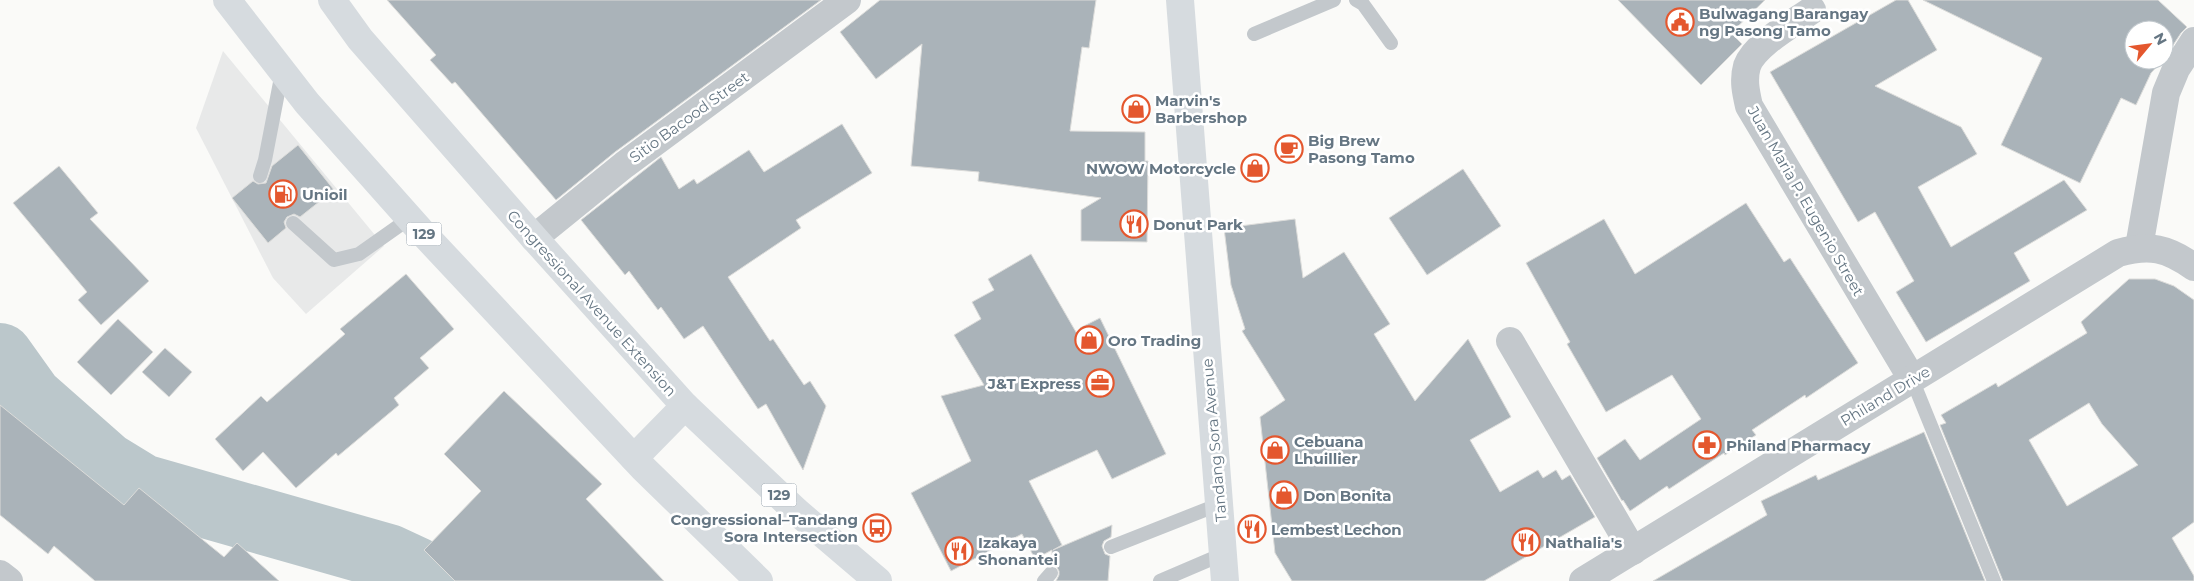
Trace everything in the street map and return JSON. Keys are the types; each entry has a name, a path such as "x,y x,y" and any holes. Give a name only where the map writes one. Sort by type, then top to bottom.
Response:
{"main road":[{"name":"129","path":"227,0 307,103 410,218 634,458 759,581"},
{"name":"Congressional Avenue Extension","path":"332,0 360,38 534,238 685,406 796,511 878,581"},
{"name":"Tandang Sora Avenue","path":"1180,0 1224,568"},
{"path":"634,458 685,406"}],"street":[{"name":"Sitio Bacood Street","path":"534,238 624,165 847,0"},
{"name":"Juan Maria P. Eugenio Street","path":"1812,10 1755,51 1748,66 1745,85 1749,106 1912,379"},
{"path":"2139,247 2166,93 2176,69 2194,41"},
{"name":"Philand Drive","path":"1583,581 1751,476 2118,253 2139,247 2158,248 2194,267"},
{"path":"1510,342 1633,551"},
{"path":"0,574 9,581"}],"lane":[{"path":"1254,34 1334,0"},
{"path":"1356,0 1363,4 1391,42"},
{"path":"260,176 265,160 282,71"},
{"path":"293,222 334,260 359,254 410,218"},
{"path":"1912,379 1994,581"},
{"path":"1111,547 1220,504"},
{"path":"1160,581 1224,568"}],"shaded area":[{"path":"223,51 384,246 306,314 273,278 196,128"}],"building":[{"path":"387,0 821,0 615,152 556,200 455,82 452,84 430,60 436,55"},
{"path":"880,0 1096,0 1089,48 1082,47 1070,131 1145,132 1145,161 1148,161 1147,242 1081,241 1081,210 1101,198 978,181 979,172 911,166 922,44 876,79 840,32"},
{"name":"Bulwagang Barangay ng Pasong Tamo","path":"1618,0 1765,0 1731,33 1742,44 1701,85"},
{"path":"1896,0 1908,0 1937,50 1875,86 1961,127 1977,154 1918,187 1951,247 2064,180 2087,210 2014,253 2030,281 1926,342 1896,292 1914,281 1875,212 1858,222 1770,72"},
{"path":"1923,0 2158,0 2187,27 2174,44 2174,20 2124,20 2124,70 2154,70 2136,105 2121,98 2080,183 2001,145 2042,58"},
{"path":"842,124 872,173 796,220 801,228 728,277 770,341 773,339 804,385 810,381 826,406 803,470 766,404 758,409 703,326 684,339 661,307 658,310 629,271 625,275 581,220 661,157 679,189 694,179 697,184 749,150 764,172"},
{"name":"Unioil","path":"298,145 334,190 300,217 294,214 287,217 284,222 286,228 268,243 232,198 253,181 258,184 266,183 272,166"},
{"path":"59,166 98,213 90,219 149,281 101,325 78,300 87,292 13,203"},
{"path":"1463,169 1501,226 1427,275 1389,218"},
{"path":"1746,203 1784,262 1790,258 1858,363 1806,398 1805,395 1752,430 1756,435 1725,455 1724,453 1669,489 1667,486 1630,511 1622,501 1597,458 1625,439 1640,460 1701,419 1672,375 1606,412 1567,344 1570,342 1526,263 1604,219 1635,274"},
{"path":"1295,219 1303,278 1344,252 1390,324 1374,334 1415,401 1468,339 1511,417 1470,440 1500,492 1538,470 1543,478 1556,470 1562,480 1570,475 1595,517 1484,581 1292,581 1275,553 1260,417 1285,400 1242,331 1245,329 1231,285 1224,228"},
{"path":"1031,254 1080,339 1080,328 1100,318 1166,454 1112,479 1097,450 1029,481 1062,545 1053,550 1112,525 1111,537 1104,541 1102,546 1105,554 1110,556 1108,581 1056,581 1059,571 1052,564 1052,550 1035,559 1022,534 951,571 911,493 971,461 941,396 984,385 954,335 981,319 972,302 994,290 988,279"},
{"path":"406,274 454,329 420,358 429,368 394,398 399,405 338,456 336,453 296,488 263,452 243,471 215,439 261,396 267,402 345,334 340,329"},
{"path":"2129,279 2155,279 2174,286 2194,300 2194,522 2172,538 2194,576 2194,581 2003,581 1940,425 1946,423 1941,415 1996,383 1998,387 2087,333 2081,322","holes":["2089,403 2102,424 2138,465 2067,506 2029,440"]},
{"path":"118,319 153,352 111,395 77,362"},
{"path":"165,348 192,372 169,397 142,372"},
{"path":"504,391 602,484 586,499 664,581 455,581 424,550 481,491 444,454"},
{"path":"0,405 124,505 139,488 224,557 237,543 279,581 95,581 54,546 48,554 0,515"},
{"path":"1924,432 1985,581 1653,581 1767,515 1761,501 1816,475 1818,480"}],"waterway":[{"path":"0,356 30,398 106,465 142,487 388,557 416,570 429,581"}],"place":[{"name":"Bulwagang Barangay ng Pasong Tamo","path":"1680,22"},
{"name":"Marvin's Barbershop","path":"1136,109"},
{"name":"Big Brew Pasong Tamo","path":"1289,149"},
{"name":"NWOW Motorcycle","path":"1255,168"},
{"name":"Unioil","path":"283,194"},
{"name":"Donut Park","path":"1134,224"},
{"name":"Oro Trading","path":"1089,340"},
{"name":"J&T Express","path":"1100,383"},
{"name":"Philand Pharmacy","path":"1707,445"},
{"name":"Cebuana Lhuillier","path":"1275,450"},
{"name":"Don Bonita","path":"1284,495"},
{"name":"Congressional–Tandang Sora Intersection","path":"877,528"},
{"name":"Lembest Lechon","path":"1252,529"},
{"name":"Nathalia's","path":"1526,542"},
{"name":"Izakaya Shonantei","path":"959,551"}]}
